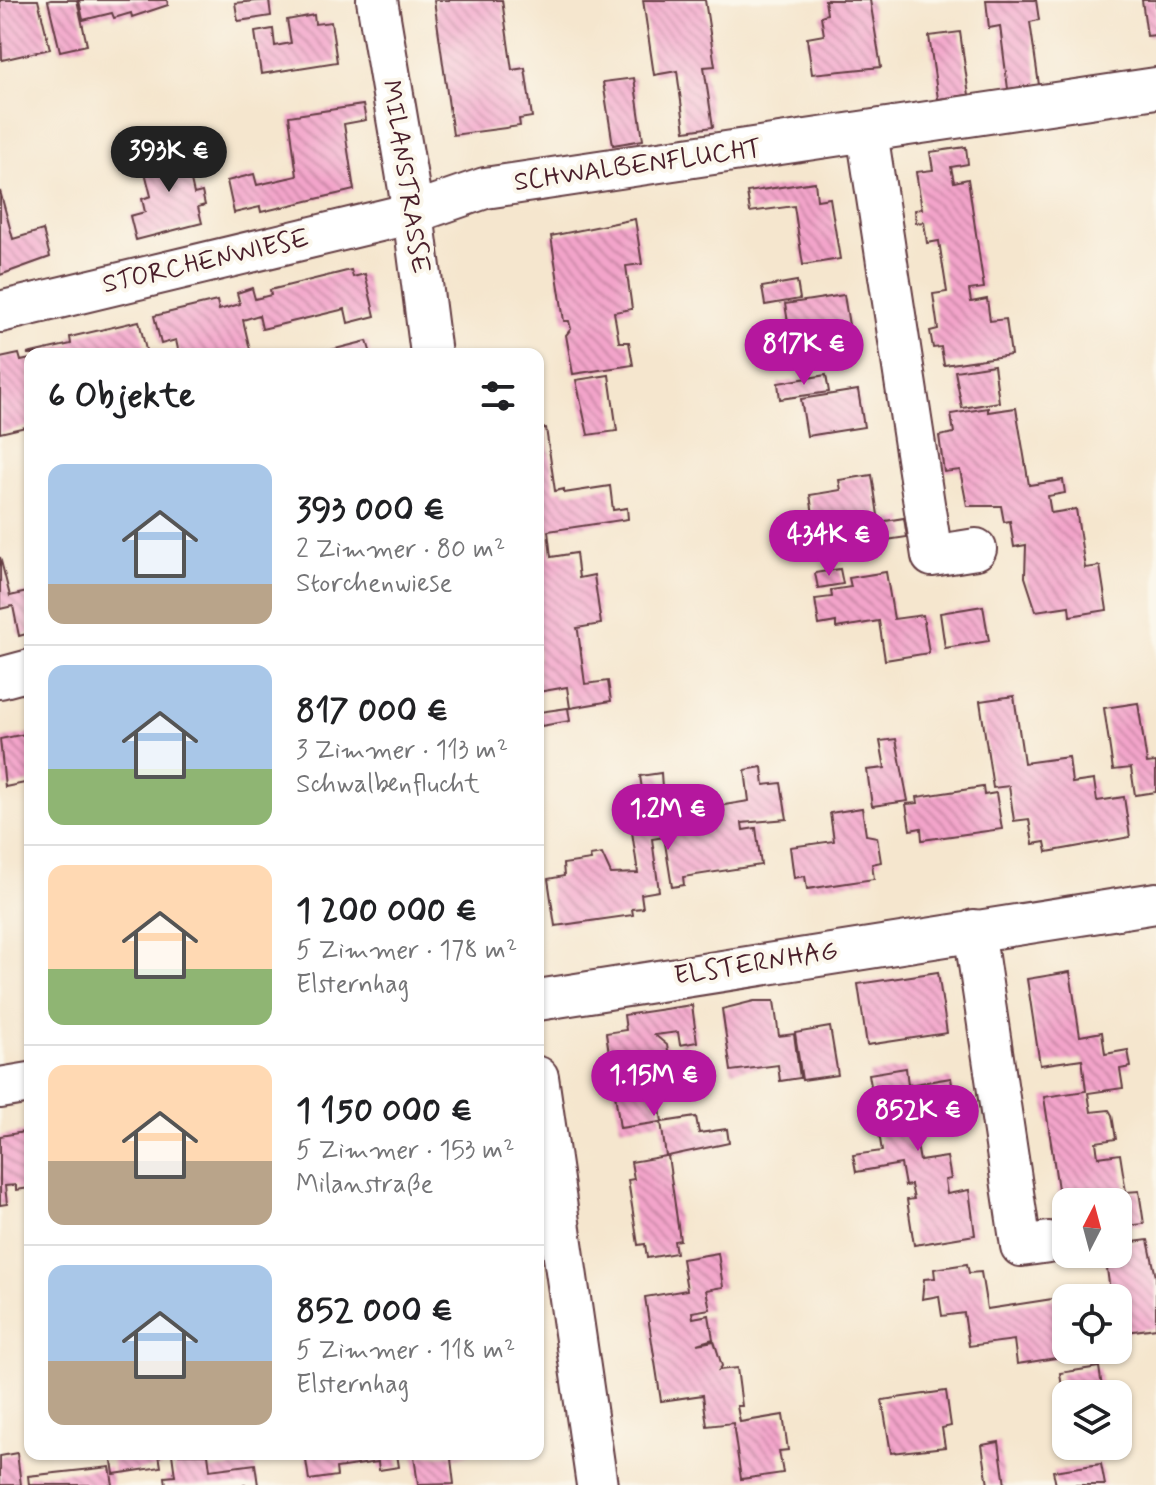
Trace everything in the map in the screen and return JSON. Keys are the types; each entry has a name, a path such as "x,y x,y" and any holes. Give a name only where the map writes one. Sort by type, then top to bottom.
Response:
{"street":[{"name":"MILANSTRASSE","path":"377,0 413,213 430,348"},
{"name":"SCHWALBENFLUCHT","path":"413,213 485,188 1156,88"},
{"path":"867,132 932,556 976,549"},
{"name":"STORCHENWIESE","path":"0,312 413,213"},
{"path":"0,678 24,672"},
{"name":"ELSTERNHAG","path":"544,999 1156,903"},
{"path":"974,930 1021,1246 1049,1242"},
{"path":"0,1088 24,1084"},
{"path":"544,1118 597,1485"}],"building":[{"path":"0,0 38,0 50,49 2,60"},
{"path":"77,0 87,45 60,51 48,1"},
{"path":"79,0 167,0 168,5 132,17 131,13 114,18 112,13 83,20"},
{"path":"269,0 271,16 238,21 235,3"},
{"path":"434,0 502,0 512,70 525,68 532,117 519,119 520,126 453,135"},
{"path":"643,0 705,0 715,66 704,67 713,127 685,131 677,71 654,75"},
{"path":"825,0 870,0 881,67 812,74 807,38 824,35 821,16 827,14"},
{"path":"986,0 1036,0 1039,20 1030,22 1039,85 1008,89 1000,26 989,28"},
{"path":"1142,0 1156,0 1156,35 1147,36"},
{"path":"314,15 315,24 331,22 337,62 261,74 255,32 273,29 275,46 291,43 287,20"},
{"path":"960,32 969,95 938,99 929,36"},
{"path":"634,78 643,140 613,145 603,82"},
{"path":"363,105 366,120 344,124 354,190 261,212 260,207 234,213 227,181 254,174 257,185 297,176 289,116"},
{"path":"190,144 198,179 191,181 194,194 202,192 205,205 198,207 202,223 136,240 130,216 145,212 142,199 151,196 141,156"},
{"path":"966,147 968,164 951,167 954,182 968,179 984,288 969,290 971,302 987,299 990,321 1006,319 1011,355 944,365 941,347 933,348 930,331 938,329 933,294 947,292 939,241 927,243 924,222 916,223 915,210 922,209 916,172 933,170 930,152"},
{"path":"815,182 817,200 830,198 840,259 803,265 794,206 750,212 747,192"},
{"path":"0,191 13,239 43,230 50,257 0,275"},
{"path":"635,219 642,264 626,266 632,309 614,312 619,342 629,342 633,365 573,374 566,335 571,329 569,321 564,321 551,236"},
{"path":"351,270 353,277 365,274 375,316 348,323 345,309 262,329 259,315 243,320 250,348 178,348 176,340 161,344 154,316 217,301 219,310 240,304 237,293 252,288 255,299 271,295 270,290"},
{"path":"797,281 800,299 765,305 762,287"},
{"path":"844,295 850,331 791,341 785,304"},
{"path":"139,321 146,348 53,348 71,344 70,337"},
{"path":"367,341 369,348 339,348"},
{"path":"19,354 21,361 24,360 24,427 0,433 0,358"},
{"path":"994,365 999,402 962,408 955,371"},
{"path":"609,375 617,431 588,435 576,380"},
{"path":"826,375 829,392 780,399 778,383"},
{"path":"858,390 864,427 807,436 801,399"},
{"path":"988,408 988,412 1016,408 1029,485 1063,480 1065,493 1048,496 1051,513 1076,509 1085,568 1100,566 1107,610 1070,616 1069,606 1036,611 1025,577 1026,545 1014,547 1010,521 1004,522 1001,506 967,506 960,470 944,472 939,436 954,433 951,414"},
{"path":"544,428 555,491 564,489 564,493 610,486 613,510 627,508 628,519 548,531 551,557 576,553 579,578 594,575 601,624 577,628 585,684 608,681 611,701 570,708 567,687 544,691"},
{"path":"872,475 879,522 904,518 907,537 873,542 870,525 816,534 810,495 841,490 839,480"},
{"path":"0,557 10,596 24,593 24,635 19,636 13,606 0,609"},
{"path":"840,569 843,584 818,588 815,573"},
{"path":"886,572 894,619 923,615 929,653 885,660 879,621 836,628 836,622 819,625 815,599 832,597 831,590 851,587 849,578"},
{"path":"983,606 989,641 945,648 940,613"},
{"path":"1014,696 1024,763 1069,757 1072,783 1094,780 1097,801 1124,797 1130,837 1047,852 1045,842 1033,844 1029,819 1014,821 1009,786 993,788 980,701"},
{"path":"1138,703 1147,763 1156,762 1156,792 1135,795 1131,768 1113,770 1104,708"},
{"path":"568,708 570,721 544,725 544,711"},
{"path":"24,734 24,783 5,787 0,739"},
{"path":"896,739 908,801 872,806 867,770 885,768 880,741"},
{"path":"762,767 764,785 781,783 787,819 742,823 743,830 756,828 761,865 683,877 684,885 672,887 664,837 652,839 659,891 641,894 643,908 632,909 633,915 555,926 548,879 564,876 563,864 591,860 590,856 602,854 611,874 638,873 630,818 646,815 640,776 661,773 664,818 693,812 698,805 706,804 706,808 749,801 745,770"},
{"path":"983,787 984,795 996,793 1002,829 922,840 921,828 910,830 906,804 918,803 917,797"},
{"path":"862,808 866,835 877,837 881,862 872,864 874,879 807,889 805,876 794,878 790,847 834,841 830,813"},
{"path":"938,972 947,1033 867,1045 858,984"},
{"path":"1070,972 1080,1036 1102,1032 1105,1054 1128,1050 1131,1067 1120,1069 1123,1088 1088,1093 1091,1112 1109,1110 1112,1115 1116,1139 1096,1142 1098,1157 1120,1154 1125,1188 1058,1188 1044,1097 1086,1091 1082,1059 1040,1065 1027,979"},
{"path":"754,1001 774,1001 779,1036 794,1034 800,1078 780,1081 778,1065 731,1071 722,1009"},
{"path":"692,1005 697,1042 680,1045 678,1032 655,1035 667,1045 674,1089 653,1093 654,1101 659,1101 662,1122 696,1117 699,1133 727,1129 729,1143 668,1156 680,1240 674,1241 676,1253 647,1258 645,1244 638,1245 628,1180 634,1179 631,1162 666,1156 661,1122 620,1128 606,1033 626,1030 624,1015"},
{"path":"830,1027 838,1075 802,1080 795,1033"},
{"path":"906,1068 908,1085 951,1078 958,1122 915,1129 917,1145 920,1161 947,1157 951,1179 945,1180 947,1194 969,1190 975,1235 914,1245 907,1200 914,1199 911,1185 905,1186 901,1164 856,1172 853,1155 882,1151 869,1074"},
{"path":"24,1132 24,1189 16,1190 16,1185 5,1186 7,1204 0,1205 0,1136"},
{"path":"1139,1191 1144,1224 1132,1225 1132,1192"},
{"path":"1148,1240 1156,1277 1156,1328 1132,1331 1132,1284 1109,1284 1107,1268 1132,1268 1132,1242"},
{"path":"718,1253 723,1287 706,1290 710,1309 692,1312 693,1318 709,1315 713,1339 697,1344 714,1341 722,1366 719,1370 737,1368 742,1406 737,1406 740,1422 783,1415 788,1450 779,1451 783,1473 741,1479 733,1423 707,1426 703,1395 661,1401 645,1297 687,1290 682,1259"},
{"path":"967,1264 969,1273 981,1272 987,1309 1052,1299 1052,1359 1017,1364 1014,1340 969,1346 964,1313 942,1316 939,1296 922,1299 924,1279 935,1278 934,1269"},
{"path":"1099,1367 1101,1380 1061,1380 1060,1373"},
{"path":"946,1391 951,1426 942,1428 945,1447 891,1453 882,1400"},
{"path":"999,1442 1005,1485 988,1485 982,1445"},
{"path":"17,1453 21,1485 0,1485 0,1456"},
{"path":"112,1460 160,1460 161,1467 114,1474"},
{"path":"173,1460 209,1460 210,1470 255,1464 258,1485 166,1485 165,1477 175,1476"},
{"path":"306,1460 398,1460 399,1467 379,1470 378,1462 336,1468 337,1476 309,1480"},
{"path":"415,1460 451,1460 454,1484 418,1485"},
{"path":"1101,1464 1105,1485 1056,1485 1053,1471"},
{"path":"110,1467 113,1485 29,1485 28,1476"}]}
